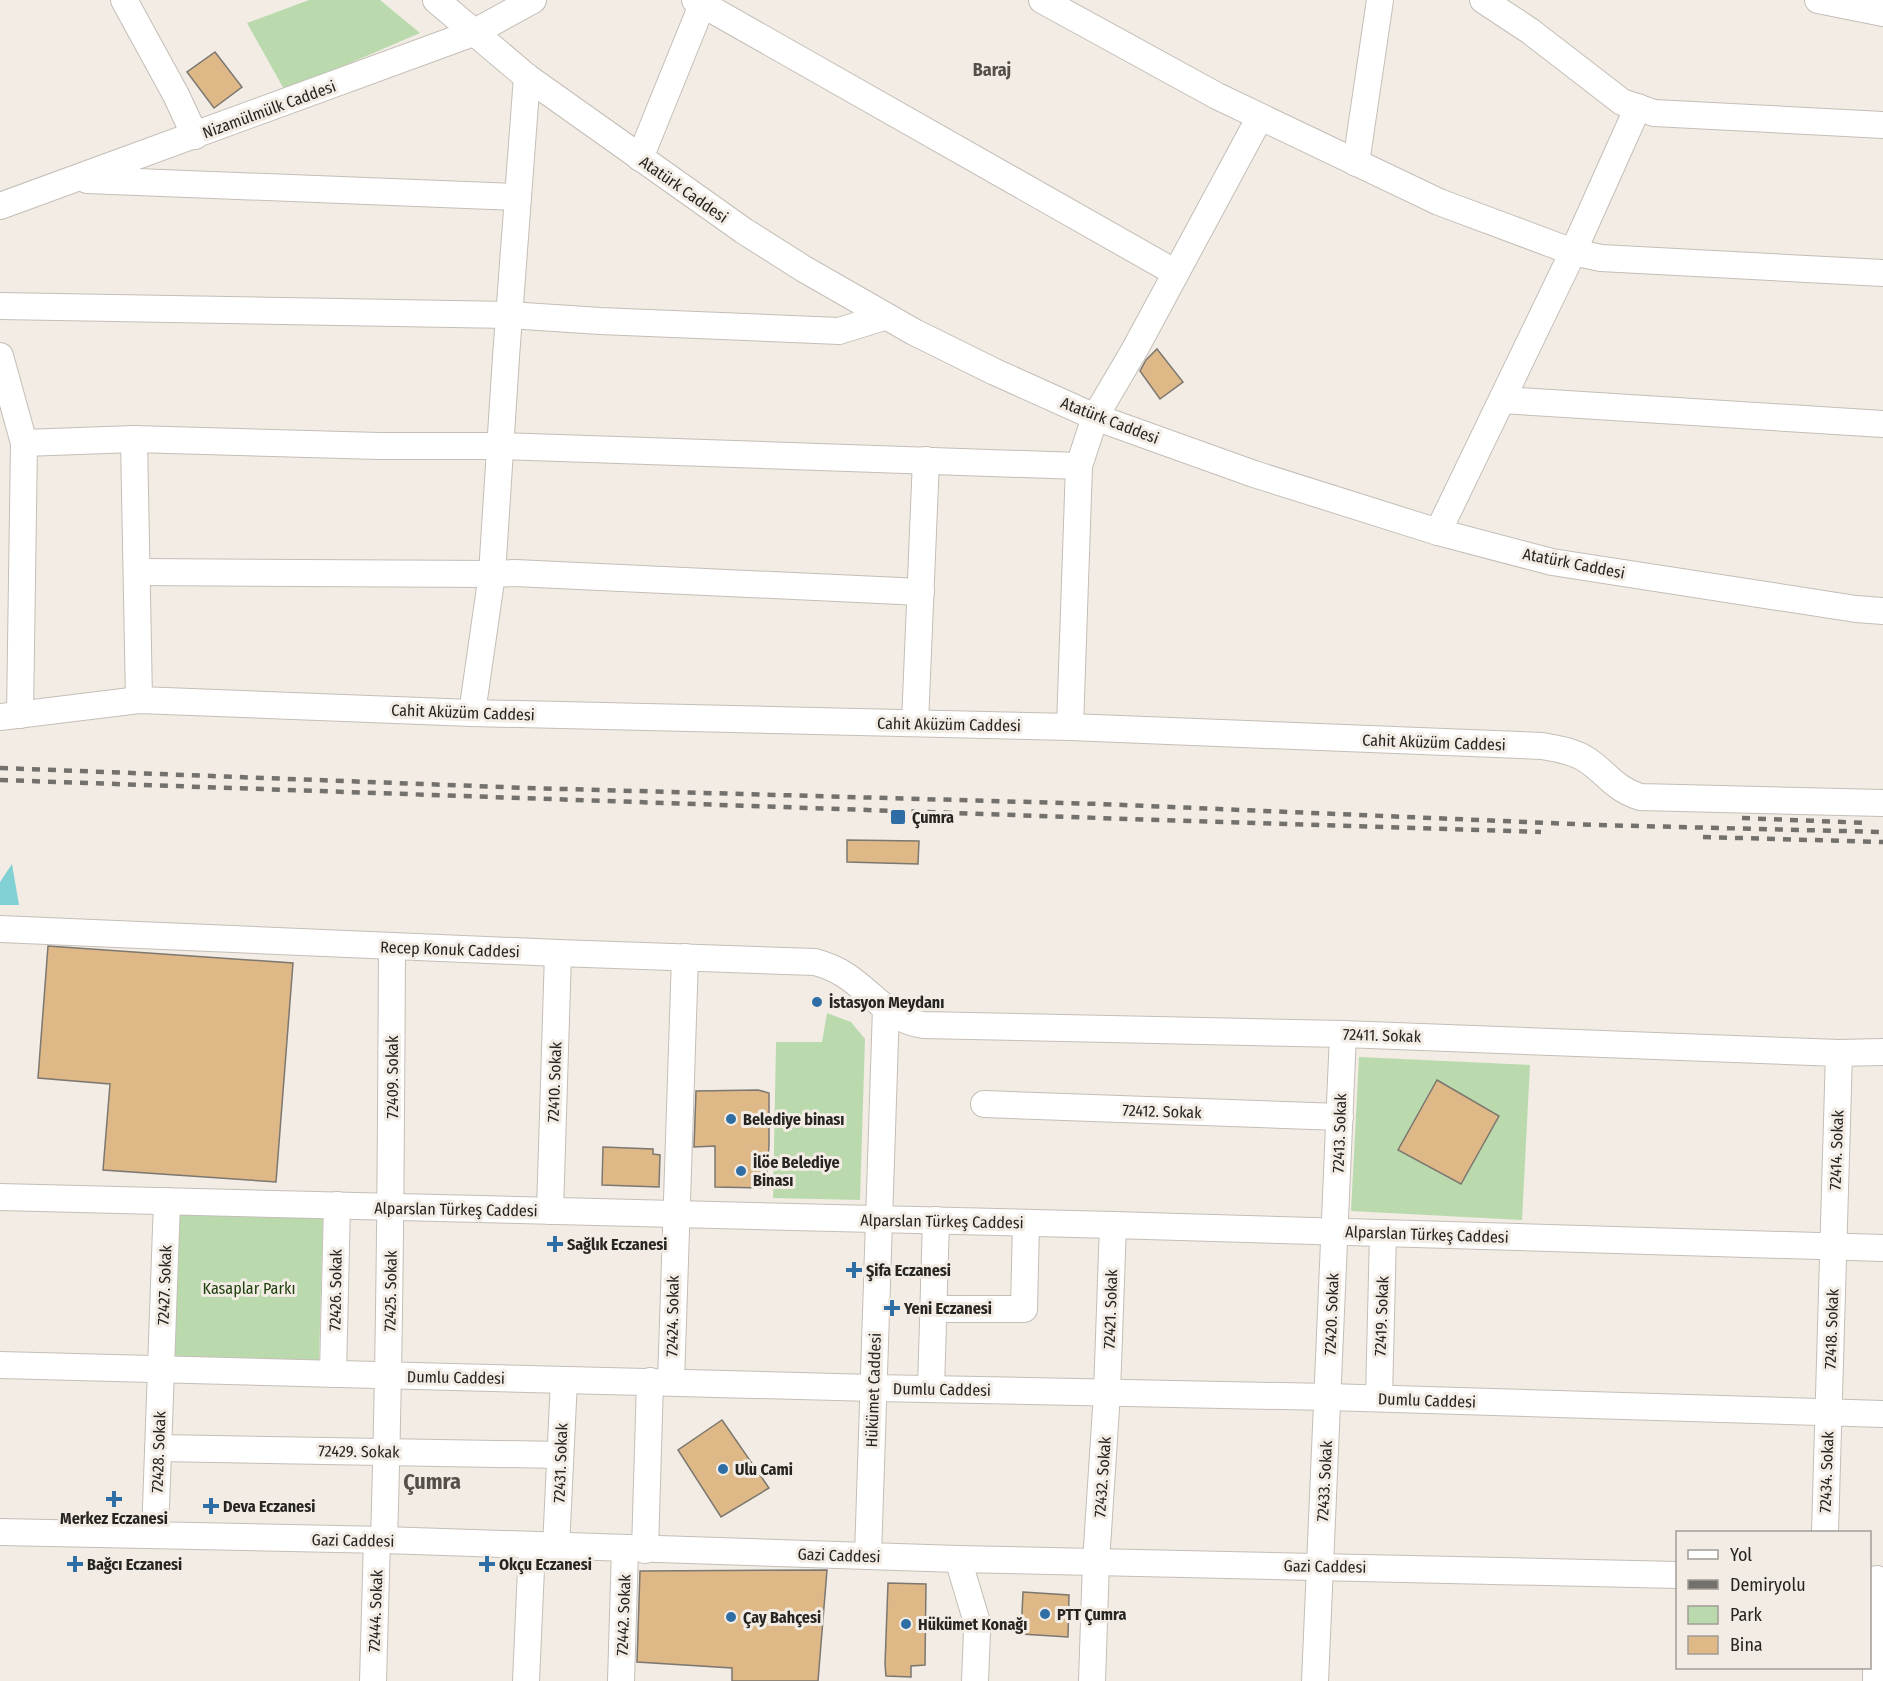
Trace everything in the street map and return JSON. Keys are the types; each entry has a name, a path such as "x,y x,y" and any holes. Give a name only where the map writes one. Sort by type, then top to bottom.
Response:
{"street":[{"path":"124,0 176,95 195,136"},
{"name":"Atatürk Caddesi","path":"436,0 528,77 744,231 804,269 884,317 995,372 1095,417 1254,474 1438,532 1552,562 1856,609 1883,611"},
{"name":"Nizamülmülk Caddesi","path":"0,206 473,33 533,0"},
{"path":"1042,0 1207,91 1356,163 1439,202 1573,252 1601,258 1883,273"},
{"path":"1356,163 1380,0"},
{"path":"1483,0 1530,31 1622,102 1638,108 1654,113 1883,125"},
{"path":"1818,0 1883,13"},
{"path":"640,158 700,1 1176,273"},
{"path":"471,712 492,574 528,77"},
{"path":"1438,532 1573,252 1638,108"},
{"path":"1070,727 1079,466 1095,417 1135,349 1260,117"},
{"path":"75,180 518,197"},
{"path":"0,306 509,315 839,331 884,317"},
{"path":"0,356 24,443 10,716"},
{"path":"1502,400 1883,424"},
{"path":"24,443 134,439 379,446 501,446 1079,466"},
{"path":"134,439 139,700"},
{"path":"915,723 926,460"},
{"path":"137,572 515,573 921,592"},
{"name":"Cahit Aküzüm Caddesi","path":"10,716 139,700 471,712 1070,727 1542,746 1572,752 1587,760 1620,788 1640,797 1883,803"},
{"name":"Recep Konuk Caddesi","path":"0,929 815,962 847,976 886,1008"},
{"name":"72409. Sokak","path":"391,1207 392,946"},
{"name":"72410. Sokak","path":"550,1211 558,953"},
{"name":"72424. Sokak","path":"635,1550 660,1381 675,1215 685,957"},
{"name":"72411. Sokak","path":"886,1008 898,1018 923,1025 1343,1034 1839,1053 1883,1052"},
{"name":"Hükümet Caddesi","path":"868,1556 886,1008"},
{"name":"72413. Sokak","path":"1335,1231 1343,1034"},
{"name":"72414. Sokak","path":"1833,1247 1839,1053"},
{"name":"72412. Sokak","path":"984,1104 1340,1118"},
{"name":"Alparslan Türkeş Caddesi","path":"0,1197 936,1220 1883,1248"},
{"name":"72427. Sokak","path":"161,1369 167,1201"},
{"name":"72426. Sokak","path":"333,1374 337,1205"},
{"name":"72425. Sokak","path":"387,1451 391,1207"},
{"path":"931,1389 936,1220"},
{"path":"933,1309 1024,1309 1026,1223"},
{"name":"72421. Sokak","path":"1107,1393 1113,1225"},
{"name":"72420. Sokak","path":"1328,1397 1335,1231"},
{"name":"72419. Sokak","path":"1379,1398 1383,1233"},
{"name":"72418. Sokak","path":"1828,1412 1833,1247"},
{"name":"Dumlu Caddesi","path":"0,1365 873,1388 1379,1398 1883,1414"},
{"name":"72428. Sokak","path":"155,1535 161,1369"},
{"name":"72431. Sokak","path":"526,1681 544,1546 561,1455 564,1380"},
{"name":"72432. Sokak","path":"1092,1681 1096,1562 1107,1393"},
{"name":"72433. Sokak","path":"1315,1681 1328,1397"},
{"name":"72434. Sokak","path":"1825,1531 1828,1412"},
{"name":"72429. Sokak","path":"158,1448 561,1455"},
{"name":"72444. Sokak","path":"373,1681 387,1451"},
{"name":"Gazi Caddesi","path":"0,1532 381,1540 958,1559 1676,1575"},
{"name":"72442. Sokak","path":"621,1681 635,1550"},
{"path":"958,1559 976,1619 975,1681"},
{"path":"1876,1579 1876,1681"}],"green space":[{"path":"309,0 380,0 420,33 285,91 247,23"},
{"path":"827,1013 851,1022 865,1039 860,1200 773,1198 776,1042 822,1042"},
{"path":"1359,1057 1530,1065 1522,1220 1351,1211"},
{"name":"Kasaplar Parkı","path":"178,1214 323,1217 319,1361 175,1358"}],"water":[{"path":"12,864 19,905 0,905 0,882"}],"building":[{"path":"215,52 242,87 214,108 187,72"},
{"path":"1157,349 1183,382 1160,399 1140,371 1146,360"},
{"name":"Çumra","path":"847,840 919,841 918,864 847,862"},
{"path":"48,946 293,963 276,1182 103,1170 110,1084 38,1078"},
{"path":"1437,1080 1499,1116 1461,1184 1398,1150"},
{"name":"Belediye binası","path":"758,1090 769,1093 766,1188 715,1187 715,1146 694,1147 696,1091"},
{"path":"603,1147 653,1149 653,1154 660,1155 659,1187 602,1185"},
{"name":"Ulu Cami","path":"722,1420 769,1488 721,1517 678,1450"},
{"name":"Çay Bahçesi","path":"827,1570 818,1681 732,1681 732,1668 637,1662 640,1571"},
{"name":"Hükümet Konağı","path":"888,1583 926,1584 925,1665 911,1666 911,1677 886,1676"},
{"name":"PTT Çumra","path":"1023,1592 1069,1595 1068,1637 1021,1634"}],"railway":[{"path":"0,768 528,788 1100,804 1597,825 1883,832"},
{"path":"0,780 1541,832"},
{"path":"1742,818 1868,823"},
{"path":"1703,837 1883,842"}],"place":[{"name":"Çumra","path":"898,817"},
{"name":"İstasyon Meydanı","path":"817,1002"},
{"name":"Belediye binası","path":"731,1119"},
{"name":"İlöe Belediye Binası","path":"741,1171"},
{"name":"Sağlık Eczanesi","path":"555,1244"},
{"name":"Şifa Eczanesi","path":"854,1270"},
{"name":"Yeni Eczanesi","path":"892,1308"},
{"name":"Ulu Cami","path":"723,1469"},
{"name":"Merkez Eczanesi","path":"114,1499"},
{"name":"Deva Eczanesi","path":"211,1506"},
{"name":"Bağcı Eczanesi","path":"75,1564"},
{"name":"Okçu Eczanesi","path":"487,1564"},
{"name":"PTT Çumra","path":"1045,1614"},
{"name":"Çay Bahçesi","path":"731,1617"},
{"name":"Hükümet Konağı","path":"906,1624"}],"district":[{"name":"Baraj","path":"992,70"},
{"name":"Çumra","path":"432,1481"}]}
